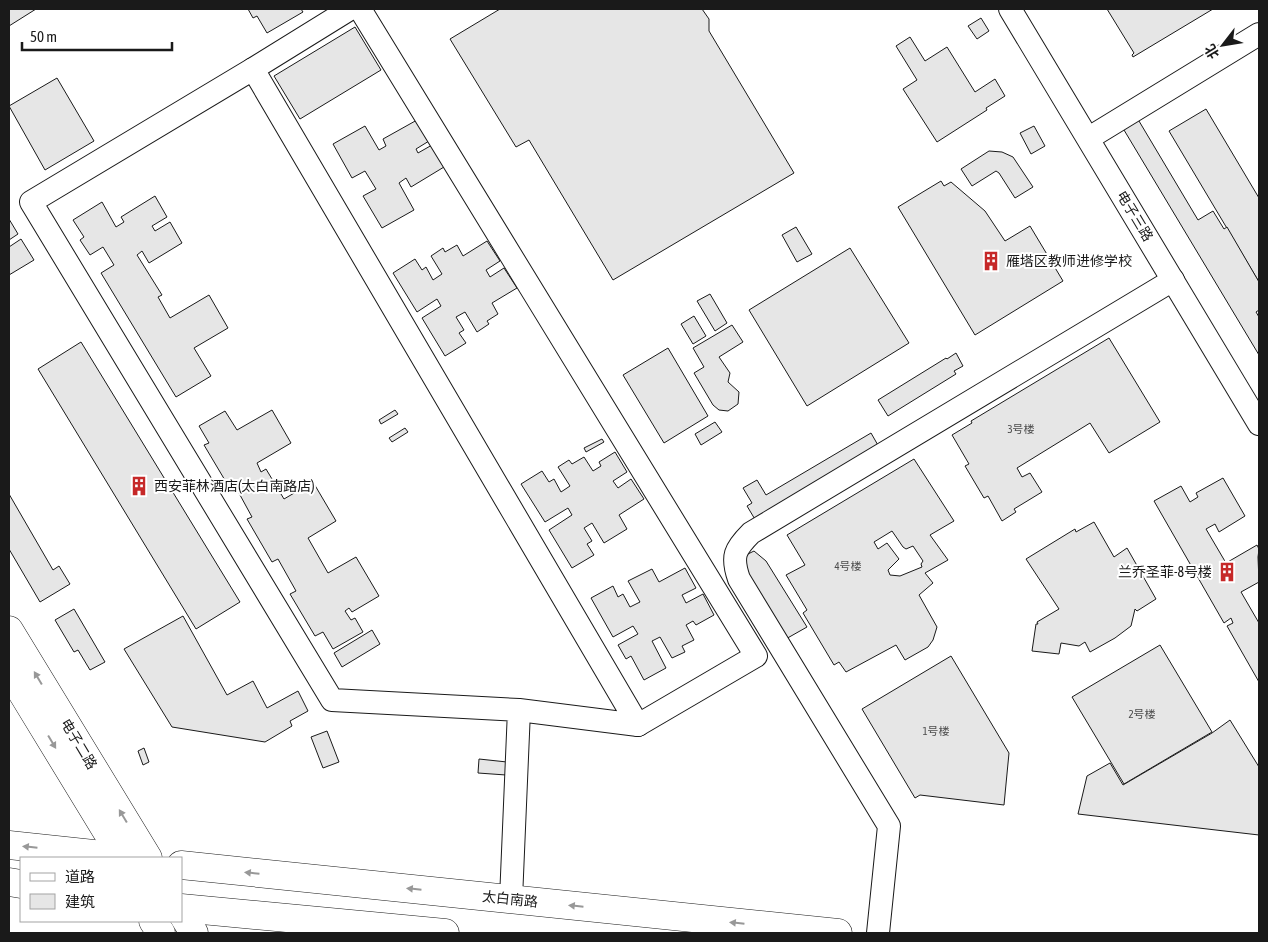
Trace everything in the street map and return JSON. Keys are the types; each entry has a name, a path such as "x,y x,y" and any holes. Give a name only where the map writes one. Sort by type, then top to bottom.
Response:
{"main road":[{"name":"电子二路","path":"9,630 130,857"},
{"name":"电子二路","path":"9,671 130,857"},
{"path":"9,845 122,857"},
{"name":"太白南路","path":"182,865 838,933"},
{"path":"191,916 325,928 445,933"},
{"path":"191,916 221,933"},
{"path":"137,922 143,933"},
{"path":"154,922 161,933"}],"street":[{"path":"350,9 253,70 31,202 332,700 519,710 638,725 756,656 360,9"},
{"name":"电子三路","path":"1010,9 1259,424"},
{"path":"1089,138 1259,34"},
{"path":"253,70 638,725"},
{"path":"878,933 889,826 739,579 734,564 737,547 751,533 1173,280"},
{"path":"511,899 519,710"}],"building":[{"path":"9,9 36,9 9,26"},
{"path":"248,9 301,9 303,12 267,33 257,16 253,18"},
{"path":"500,9 702,9 709,19 709,31 794,173 613,280 529,140 516,147 450,39"},
{"path":"1107,9 1213,9 1133,57 1134,53"},
{"path":"981,18 989,31 977,39 968,26"},
{"path":"355,27 381,70 300,119 274,76"},
{"path":"910,37 925,61 947,47 975,92 995,79 1005,96 986,108 987,110 937,142 903,89 917,80 896,46"},
{"path":"57,78 94,141 45,170 9,106"},
{"path":"1206,109 1259,198 1259,282 1169,131"},
{"path":"1136,116 1198,220 1213,211 1224,229 1227,227 1259,282 1259,310 1256,312 1259,317 1259,355 1121,125"},
{"path":"417,120 429,141 416,149 418,153 432,145 444,167 411,187 406,178 399,183 414,210 382,228 363,196 376,189 365,171 352,178 333,144 365,126 379,150 386,146 383,139"},
{"path":"1034,126 1045,146 1031,154 1020,133"},
{"path":"989,151 1002,152 1013,157 1033,187 1015,198 996,171 972,186 961,169"},
{"name":"雁塔区教师进修学校","path":"941,181 944,186 951,182 985,211 1005,241 1030,226 1063,281 975,335 898,207"},
{"path":"155,196 167,217 152,226 155,231 170,222 182,243 149,263 142,251 137,255 162,295 158,297 170,318 209,295 228,328 194,348 211,376 176,397 101,273 114,265 103,247 90,255 80,240 84,237 73,220 102,202 116,227 124,222 121,217"},
{"path":"9,219 18,234 9,240"},
{"path":"796,227 812,254 797,262 782,235"},
{"path":"21,239 34,260 9,275 9,247"},
{"path":"487,241 500,261 486,270 490,277 504,268 517,288 492,303 498,314 487,321 489,324 477,332 465,312 456,317 464,330 459,333 466,343 445,356 422,318 441,306 437,299 417,312 393,273 415,259 422,270 426,267 433,280 442,274 431,256 443,248 445,252 457,245 463,256"},
{"path":"850,248 909,343 807,406 749,310"},
{"path":"710,294 727,323 715,331 697,301"},
{"path":"694,316 706,336 693,344 681,324"},
{"path":"732,325 743,342 719,357 730,373 728,382 739,392 738,404 728,411 719,410 713,405 694,373 704,367 693,348"},
{"path":"1109,338 1160,422 1109,453 1090,423 1017,468 1022,477 1030,473 1042,492 1014,509 1016,512 1002,521 988,496 984,498 965,466 969,464 952,435 972,423 971,421"},
{"name":"西安菲林酒店(太白南路店)","path":"81,342 240,602 196,629 38,369"},
{"path":"668,348 708,416 664,443 623,375"},
{"path":"956,353 963,366 954,371 956,374 888,416 878,400"},
{"path":"272,410 291,443 257,463 261,472 266,469 284,499 313,482 336,521 308,538 328,573 356,557 379,596 352,612 349,608 345,611 351,620 355,618 363,632 333,649 323,632 315,636 290,594 296,591 278,559 272,562 247,519 252,517 234,484 229,487 204,445 209,443 199,426 225,411 237,430"},
{"path":"395,410 398,414 381,424 379,420"},
{"path":"715,422 722,432 701,445 695,434"},
{"path":"405,428 408,432 392,442 389,438"},
{"path":"871,433 879,447 756,521 747,506 752,503 743,488 757,480 766,495"},
{"path":"602,439 604,442 586,452 584,448"},
{"path":"615,452 627,472 613,481 618,488 631,479 644,499 619,515 627,529 604,543 592,523 584,528 592,541 587,544 594,555 572,568 549,530 572,515 568,508 545,522 521,484 542,471 549,482 554,479 561,492 570,486 558,467 569,460 572,464 584,457 593,471 601,466 599,462"},
{"path":"914,459 954,521 930,535 948,560 925,573 933,583 919,595 937,627 933,640 928,647 905,660 896,645 846,672 839,662 834,665 803,613 807,610 786,575 805,565 787,535","holes":["892,531 906,549 913,546 923,561 922,567 900,576 890,575 888,570 899,559 887,543 878,549 874,542"]},
{"name":"兰乔圣菲-8号楼","path":"1223,478 1245,516 1219,532 1215,524 1206,529 1226,563 1257,545 1259,549 1259,582 1241,592 1259,623 1259,682 1227,626 1233,623 1231,618 1224,623 1154,501 1181,486 1190,502 1198,497 1196,493"},
{"path":"9,494 53,570 59,566 70,584 40,602 9,549"},
{"path":"1094,522 1114,557 1127,548 1156,599 1137,611 1135,609 1131,626 1115,638 1090,652 1085,642 1079,646 1061,643 1059,654 1032,651 1037,622 1059,609 1026,559 1075,529 1076,532"},
{"path":"754,551 766,561 807,627 784,640 742,574 744,556"},
{"path":"685,568 696,588 682,595 686,603 703,594 714,615 696,625 693,621 686,625 694,640 682,646 685,652 672,658 660,637 652,641 666,668 644,680 631,656 626,659 618,645 638,634 633,626 613,637 591,598 613,586 618,597 623,594 630,607 640,602 628,581 652,569 659,582"},
{"path":"74,609 105,662 90,670 78,650 74,652 55,620"},
{"path":"183,616 227,695 253,681 267,708 298,691 308,711 290,721 292,726 265,742 172,727 124,649"},
{"path":"372,630 380,644 342,667 334,653"},
{"path":"1160,645 1212,732 1124,784 1072,697"},
{"path":"951,656 1009,753 1004,805 920,795 915,798 862,709"},
{"path":"1230,720 1259,767 1259,835 1078,814 1087,776 1110,763 1123,785 1212,733"},
{"path":"327,731 339,762 323,768 311,737"},
{"path":"144,748 149,762 143,765 138,751"},
{"path":"479,759 507,762 506,775 478,773"}],"place":[{"name":"雁塔区教师进修学校","path":"991,261"},
{"name":"西安菲林酒店(太白南路店)","path":"139,486"},
{"name":"兰乔圣菲-8号楼","path":"1227,572"}]}
